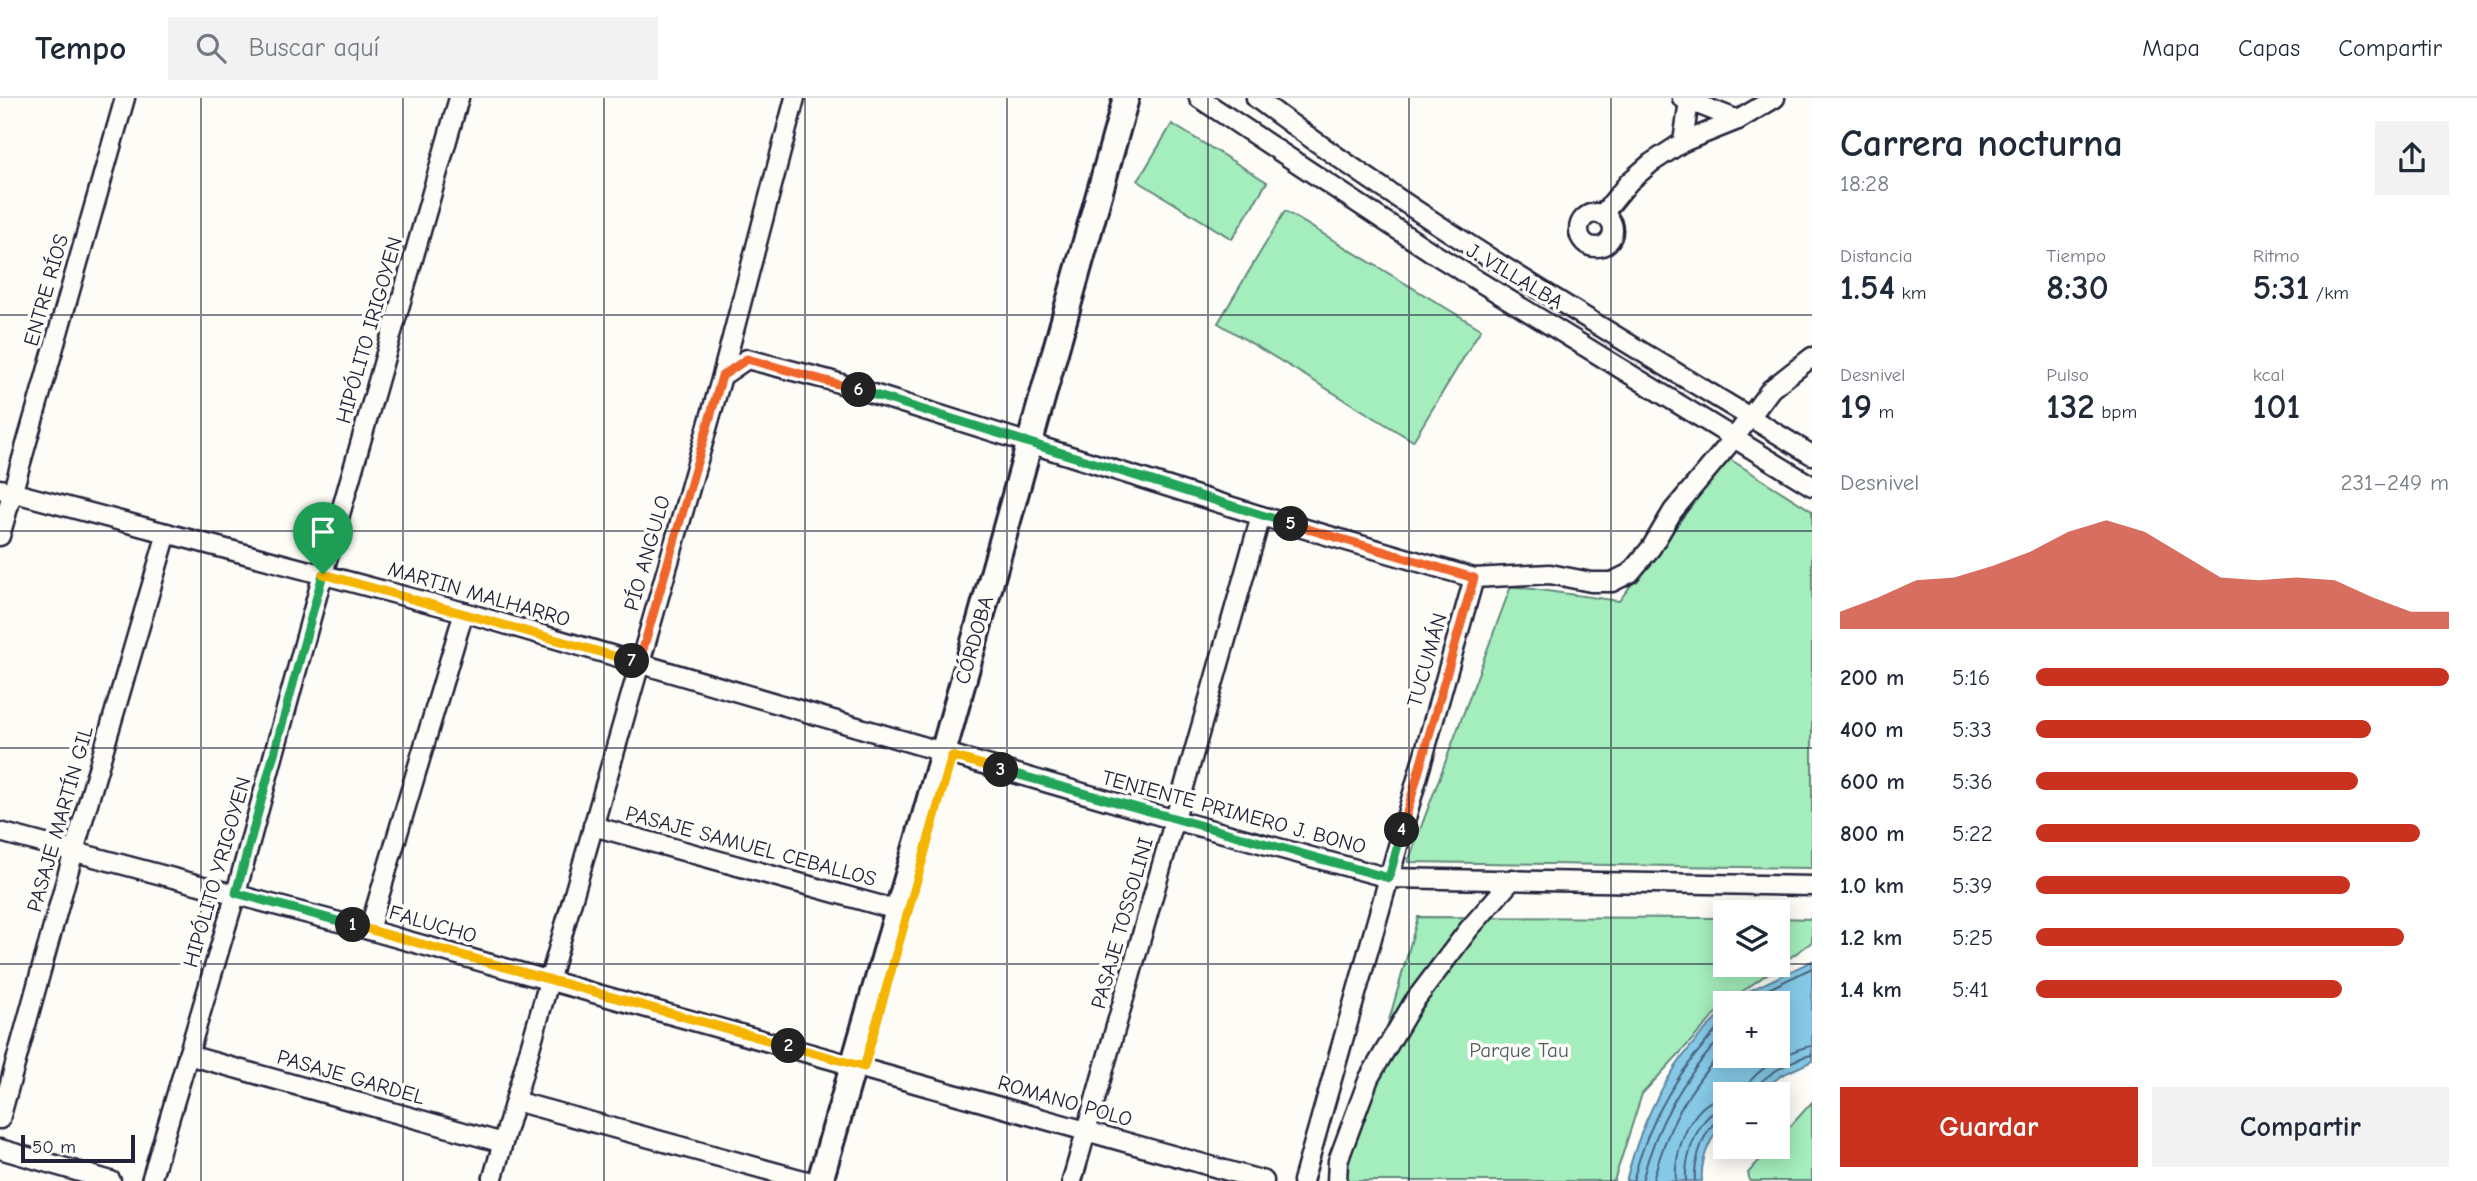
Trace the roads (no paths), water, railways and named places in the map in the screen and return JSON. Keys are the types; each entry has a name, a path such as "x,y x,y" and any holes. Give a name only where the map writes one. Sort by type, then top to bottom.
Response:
{"street":[{"name":"ENTRE RÍOS","path":"0,536 6,490 125,98"},
{"name":"HIPÓLITO IRIGOYEN","path":"323,574 459,98"},
{"name":"PÍO ANGULO","path":"492,1181 722,376 795,98"},
{"name":"CÓRDOBA","path":"1034,445 1126,98"},
{"name":"CÓRDOBA","path":"820,1181 859,1066 1134,98"},
{"name":"J. VILLALBA","path":"1199,98 1436,255 1812,486"},
{"name":"J. VILLALBA","path":"1256,98 1327,151 1485,255 1812,455"},
{"path":"1602,215 1651,163 1683,142 1738,120 1775,98"},
{"path":"1683,142 1686,100 1738,120"},
{"path":"1327,151 1337,167 1346,196"},
{"path":"722,376 747,359 829,380 1261,516 1474,578 1550,574 1591,583 1612,582 1630,573 1651,548 1673,511 1735,437 1770,389 1812,357"},
{"name":"MARTIN MALHARRO","path":"6,490 464,612 947,755"},
{"name":"PASAJE TOSSOLINI","path":"1072,1181 1261,516"},
{"name":"PASAJE MARTÍN GIL","path":"0,1119 74,851 167,533"},
{"name":"HIPÓLITO YRIGOYEN","path":"151,1181 236,893 323,574"},
{"name":"TUCUMÁN","path":"1303,1181 1474,578"},
{"path":"369,930 464,612"},
{"name":"CÓRDOBA","path":"832,1181 897,910 947,755"},
{"name":"TENIENTE PRIMERO J. BONO","path":"947,755 1389,878 1812,886"},
{"name":"PASAJE SAMUEL CEBALLOS","path":"593,826 897,910"},
{"name":"FALUCHO","path":"0,832 236,893 859,1066"},
{"path":"1337,1181 1338,1161 1369,1078 1413,1003 1469,929 1513,879"},
{"name":"PASAJE GARDEL","path":"188,1055 503,1143"},
{"name":"ROMANO POLO","path":"859,1066 1264,1181"},
{"path":"515,1101 807,1181"},
{"path":"0,1149 111,1181"}],"water":[{"path":"1812,961 1812,1061 1773,1082 1713,1082 1713,1138 1703,1164 1702,1181 1626,1181 1641,1133 1662,1088 1690,1047 1713,1022 1713,1068 1790,1068 1790,991 1749,991 1778,977 1790,977 1790,971"}],"park label":[{"name":"Parque Tau","path":"1519,1050"}]}
